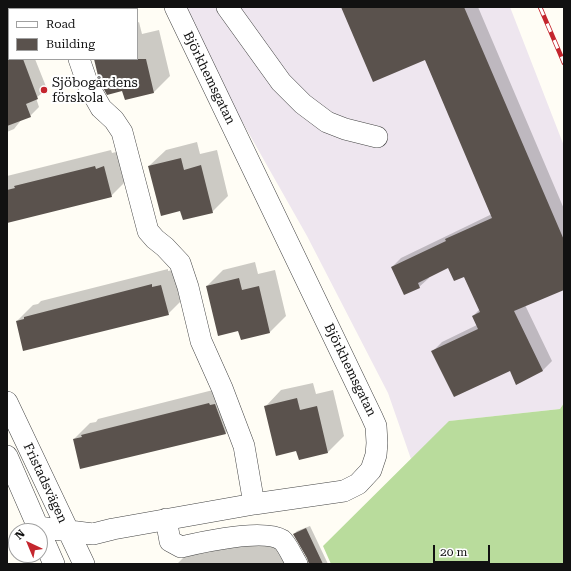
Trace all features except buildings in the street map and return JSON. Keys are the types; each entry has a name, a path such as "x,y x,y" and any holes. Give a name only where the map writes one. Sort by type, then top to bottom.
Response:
{"street":[{"name":"Björkhemsgatan","path":"48,528 93,534 166,519 344,491 358,484 371,470 376,456 376,426 174,7"},
{"path":"227,7 281,82 303,104 327,122 345,129 377,137"},
{"path":"79,60 88,85 102,108 114,120 122,132 148,231 180,263 188,287 201,341 222,388 244,446 254,504"},
{"name":"Fristadsvägen","path":"7,402 84,564"},
{"name":"Fristadsvägen","path":"7,456 36,523"},
{"path":"166,519 170,541 181,547 202,542 246,536 268,535 283,541 297,564"},
{"name":"Fristadsvägen","path":"48,550 54,564"}],"shaded area":[{"path":"185,7 510,7 564,146 564,403 560,409 450,421 411,459 388,393 307,236 230,100"}],"green space":[{"path":"564,403 564,564 331,564 323,546 449,421 560,409"}],"railway":[{"path":"540,7 564,63"}],"place":[{"name":"Sjöbogårdens förskola","path":"44,90"}]}
